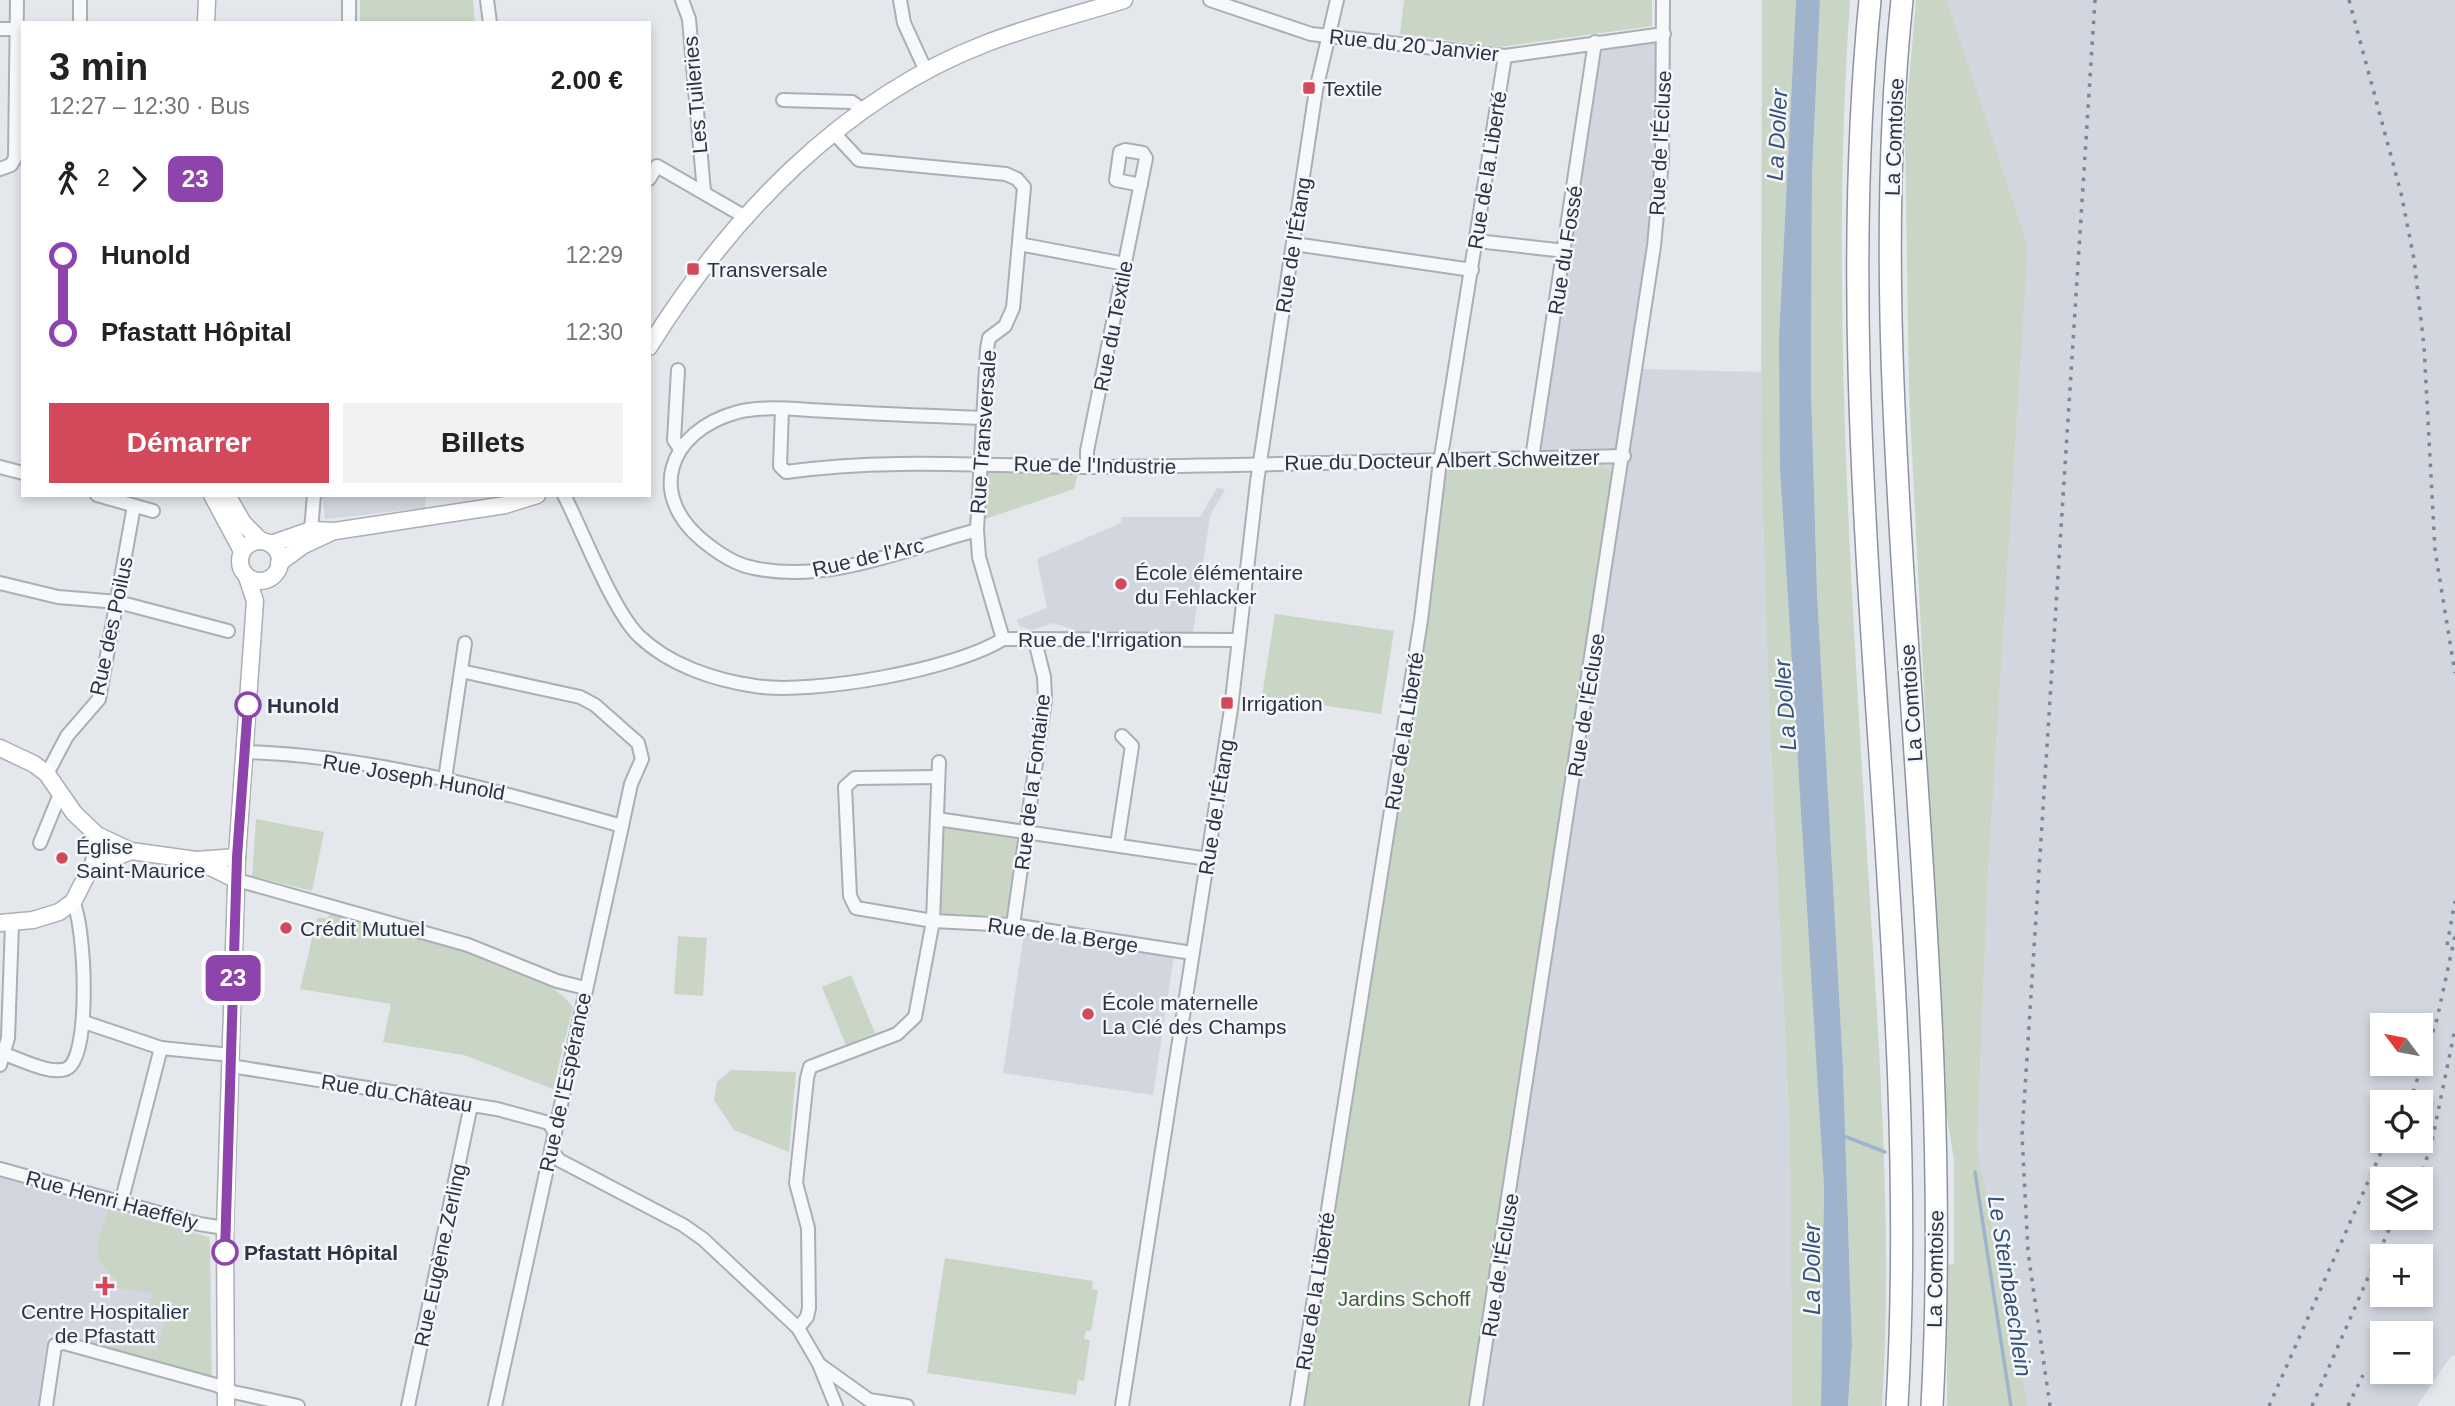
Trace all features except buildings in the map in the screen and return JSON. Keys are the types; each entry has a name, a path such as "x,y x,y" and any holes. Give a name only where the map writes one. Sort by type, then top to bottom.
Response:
{"highway":[{"name":"La Comtoise","path":"1870,0 1861,174 1860,359 1896,1056 1901,1203 1897,1406"},
{"name":"La Comtoise","path":"1902,0 1892,164 1892,356 1931,1046 1936,1204 1932,1406"}],"main road":[{"path":"206,21 207,0"},
{"path":"651,344 691,285 782,179 833,132 863,110 926,71 988,43 1124,0"},
{"path":"213,497 242,551 240,565 247,576 255,601 237,857 225,1228 226,1406"},
{"path":"228,497 243,523 278,552 279,563"},
{"path":"242,551 250,543 266,543 311,530 335,531 505,505 531,497"},
{"path":"255,601 279,563 302,546 335,531"},
{"path":"247,576 257,581 269,579"},
{"path":"0,748 34,764 47,774 60,794 97,835 131,850 196,860 237,857"},
{"path":"6,923 60,912 73,902 91,867 131,850"},
{"path":"196,860 237,880"}],"street":[{"path":"0,169 11,165 15,158 20,29 18,0"},
{"path":"80,0 80,21"},
{"path":"349,0 349,21"},
{"path":"487,0 490,21"},
{"name":"Les Tuileries","path":"681,0 689,19 704,192"},
{"path":"900,0 904,23 926,71"},
{"name":"Rue du 20 Janvier","path":"1210,0 1311,34 1505,56 1664,34"},
{"name":"Rue de l'Étang","path":"1122,1406 1232,704 1237,640 1260,465 1317,90 1337,0"},
{"name":"Rue de l'Écluse","path":"1476,1406 1624,456 1654,246 1662,160 1663,0"},
{"path":"0,29 20,29"},
{"name":"Rue du Fossé","path":"1532,458 1595,42"},
{"name":"Rue de la Liberté","path":"1297,1406 1421,620 1441,461 1505,56"},
{"path":"783,100 852,102 863,110"},
{"name":"Rue Transversale","path":"833,132 859,160 1006,174 1017,178 1024,187 1013,308 1004,326 989,338 982,418 977,530 979,557 1003,639"},
{"name":"Les Tuileries","path":"653,163 747,218"},
{"name":"Rue du Textile","path":"1087,467 1087,451 1141,185"},
{"path":"1476,241 1564,251"},
{"path":"1019,244 1125,264"},
{"path":"1294,244 1472,270"},
{"name":"Rue de l'Arc","path":"678,370 674,440 680,449 670,478 677,512 696,536 723,556 752,568 821,572 977,530"},
{"path":"680,449 696,433 739,412 782,409 982,418"},
{"name":"Rue de l'Industrie","path":"782,409 779,466 786,472 837,465 1260,465"},
{"name":"Rue du Docteur Albert Schweitzer","path":"1260,465 1624,456"},
{"path":"0,467 21,472"},
{"path":"104,497 153,511"},
{"path":"311,530 314,497"},
{"name":"Rue de l'Irrigation","path":"565,497 619,606 636,633 656,650 685,667 756,687 838,685 908,672 970,654 1003,639 1035,641 1042,637 1237,640"},
{"name":"Rue des Poilus","path":"47,774 67,736 99,699 134,506"},
{"path":"0,583 58,597 118,602 228,631"},
{"name":"Rue de la Fontaine","path":"1013,925 1045,699 1044,677 1035,641"},
{"path":"445,779 465,643"},
{"name":"Rue de l'Espérance","path":"461,671 580,697 595,705 638,743 642,759 631,784 495,1406"},
{"path":"1117,845 1132,746 1122,736"},
{"name":"Rue Joseph Hunold","path":"245,752 383,768 445,779 622,826"},
{"path":"798,1328 807,1317 809,1308 808,1228 796,1183 810,1067 897,1034 908,1027 915,1017 933,921 939,762"},
{"name":"Rue de la Berge","path":"938,777 855,778 843,793 852,903 860,911 933,921 1013,925 1192,953"},
{"path":"40,843 60,794"},
{"path":"937,819 1026,830 1208,859"},
{"path":"91,867 97,835"},
{"path":"237,880 484,950 556,981 585,988"},
{"path":"6,923 8,1038 2,1059 59,1071 70,1068 77,1058 83,1022 76,908 73,902"},
{"name":"Rue du Château","path":"83,1022 160,1048 471,1105 549,1123 555,1133"},
{"path":"121,1203 160,1048"},
{"name":"Rue Eugène Zerling","path":"408,1406 471,1105"},
{"path":"551,1150 559,1160 683,1225 798,1328 819,1364 835,1406"},
{"name":"Rue Henri Haeffely","path":"0,1169 199,1224 225,1228"},
{"path":"46,1406 55,1345 64,1343 298,1406"},
{"path":"819,1364 863,1403 907,1406"}],"shaded area":[{"path":"1947,0 2455,0 2455,1356 2451,1356 2433,1382 2433,1321 2370,1321 2370,1384 2432,1384 2417,1406 2028,1406 1977,1149 1988,874 2028,246"},
{"path":"1671,38 1668,159 1660,247 1642,369 1761,372 1769,706 1790,1136 1792,1406 1467,1406 1476,1382 1604,465 1537,467 1599,56 1605,48"},
{"name":"École élémentaire du Fehlacker","path":"1217,488 1225,489 1210,516 1193,633 1077,631 1053,623 1032,630 1019,626 1017,620 1047,608 1037,559 1121,523 1122,517 1200,517"},
{"path":"322,497 426,497 425,508 325,519"},
{"name":"École maternelle La Clé des Champs","path":"1024,934 1174,956 1153,1095 1003,1073"},
{"name":"Centre Hospitalier de Pfastatt","path":"0,1177 210,1237 212,1379 48,1334 38,1406 0,1406"}],"green space":[{"path":"360,0 473,0 475,21 360,21"},
{"path":"1404,0 1652,0 1652,26 1499,47 1400,34"},
{"path":"1762,0 1796,0 1779,337 1824,1187 1821,1406 1792,1406 1790,1136 1769,706 1761,456"},
{"path":"1820,0 1850,0 1844,109 1842,326 1850,543 1883,1138 1886,1272 1882,1406 1848,1406 1852,1345 1843,1067 1817,592 1811,388 1812,175"},
{"path":"1916,0 1947,0 2028,246 1988,874 1977,1148 2028,1406 1947,1406 1947,1265 1954,1264 1954,1160 1945,1105 1909,393 1905,129"},
{"name":"Jardins Schoff","path":"1604,465 1612,475 1476,1382 1467,1406 1302,1406 1447,470"},
{"path":"1079,471 1074,489 985,519 987,472"},
{"path":"1275,614 1394,631 1381,714 1262,696"},
{"path":"256,819 324,832 312,891 252,876"},
{"path":"944,827 1013,834 1017,842 1007,916 940,914"},
{"path":"330,912 461,948 530,975 556,990 573,1007 553,1089 464,1055 383,1042 391,1004 300,989 317,918 328,918"},
{"path":"678,936 707,938 703,996 674,994"},
{"path":"851,975 875,1033 846,1045 822,987"},
{"path":"731,1070 796,1072 789,1152 734,1130 714,1100 717,1082"},
{"path":"108,1209 209,1238 211,1378 90,1346 93,1337 128,1348 130,1345 156,1351 167,1314 149,1309 154,1293 117,1288 118,1281 102,1264 97,1249"},
{"path":"945,1258 1093,1281 1092,1289 1098,1290 1091,1331 1086,1331 1084,1339 1090,1340 1084,1381 1078,1380 1076,1395 927,1373"}],"water":[{"name":"La Doller","path":"1796,0 1820,0 1812,175 1811,388 1817,592 1843,1067 1852,1345 1848,1406 1821,1406 1824,1187 1780,467 1779,337"}],"waterway":[{"name":"Le Steinbaechlein","path":"1844,1136 1885,1152"},
{"name":"Le Steinbaechlein","path":"1975,1172 2011,1406"}],"railway":[{"path":"2050,1406 2028,1252 2022,1135 2095,0"},
{"path":"2349,0 2401,193 2414,259 2424,346 2435,550 2455,673"},
{"path":"2447,945 2455,901"},
{"path":"2414,1090 2437,1019 2455,936"},
{"path":"2424,1167 2432,1141 2455,1029"},
{"path":"2269,1406 2381,1153"},
{"path":"2312,1406 2389,1230"},
{"path":"2348,1406 2363,1375"}],"bus line":[{"name":"23","path":"225,1252 237,857 248,705"}],"place":[{"name":"Textile","path":"1309,88"},
{"name":"Transversale","path":"693,269"},
{"name":"École élémentaire du Fehlacker","path":"1121,584"},
{"name":"Irrigation","path":"1227,703"},
{"name":"Hunold","path":"248,705"},
{"name":"Église Saint-Maurice","path":"62,858"},
{"name":"Crédit Mutuel","path":"286,928"},
{"name":"École maternelle La Clé des Champs","path":"1088,1014"},
{"name":"Pfastatt Hôpital","path":"225,1252"},
{"name":"Centre Hospitalier de Pfastatt","path":"105,1286"}]}
